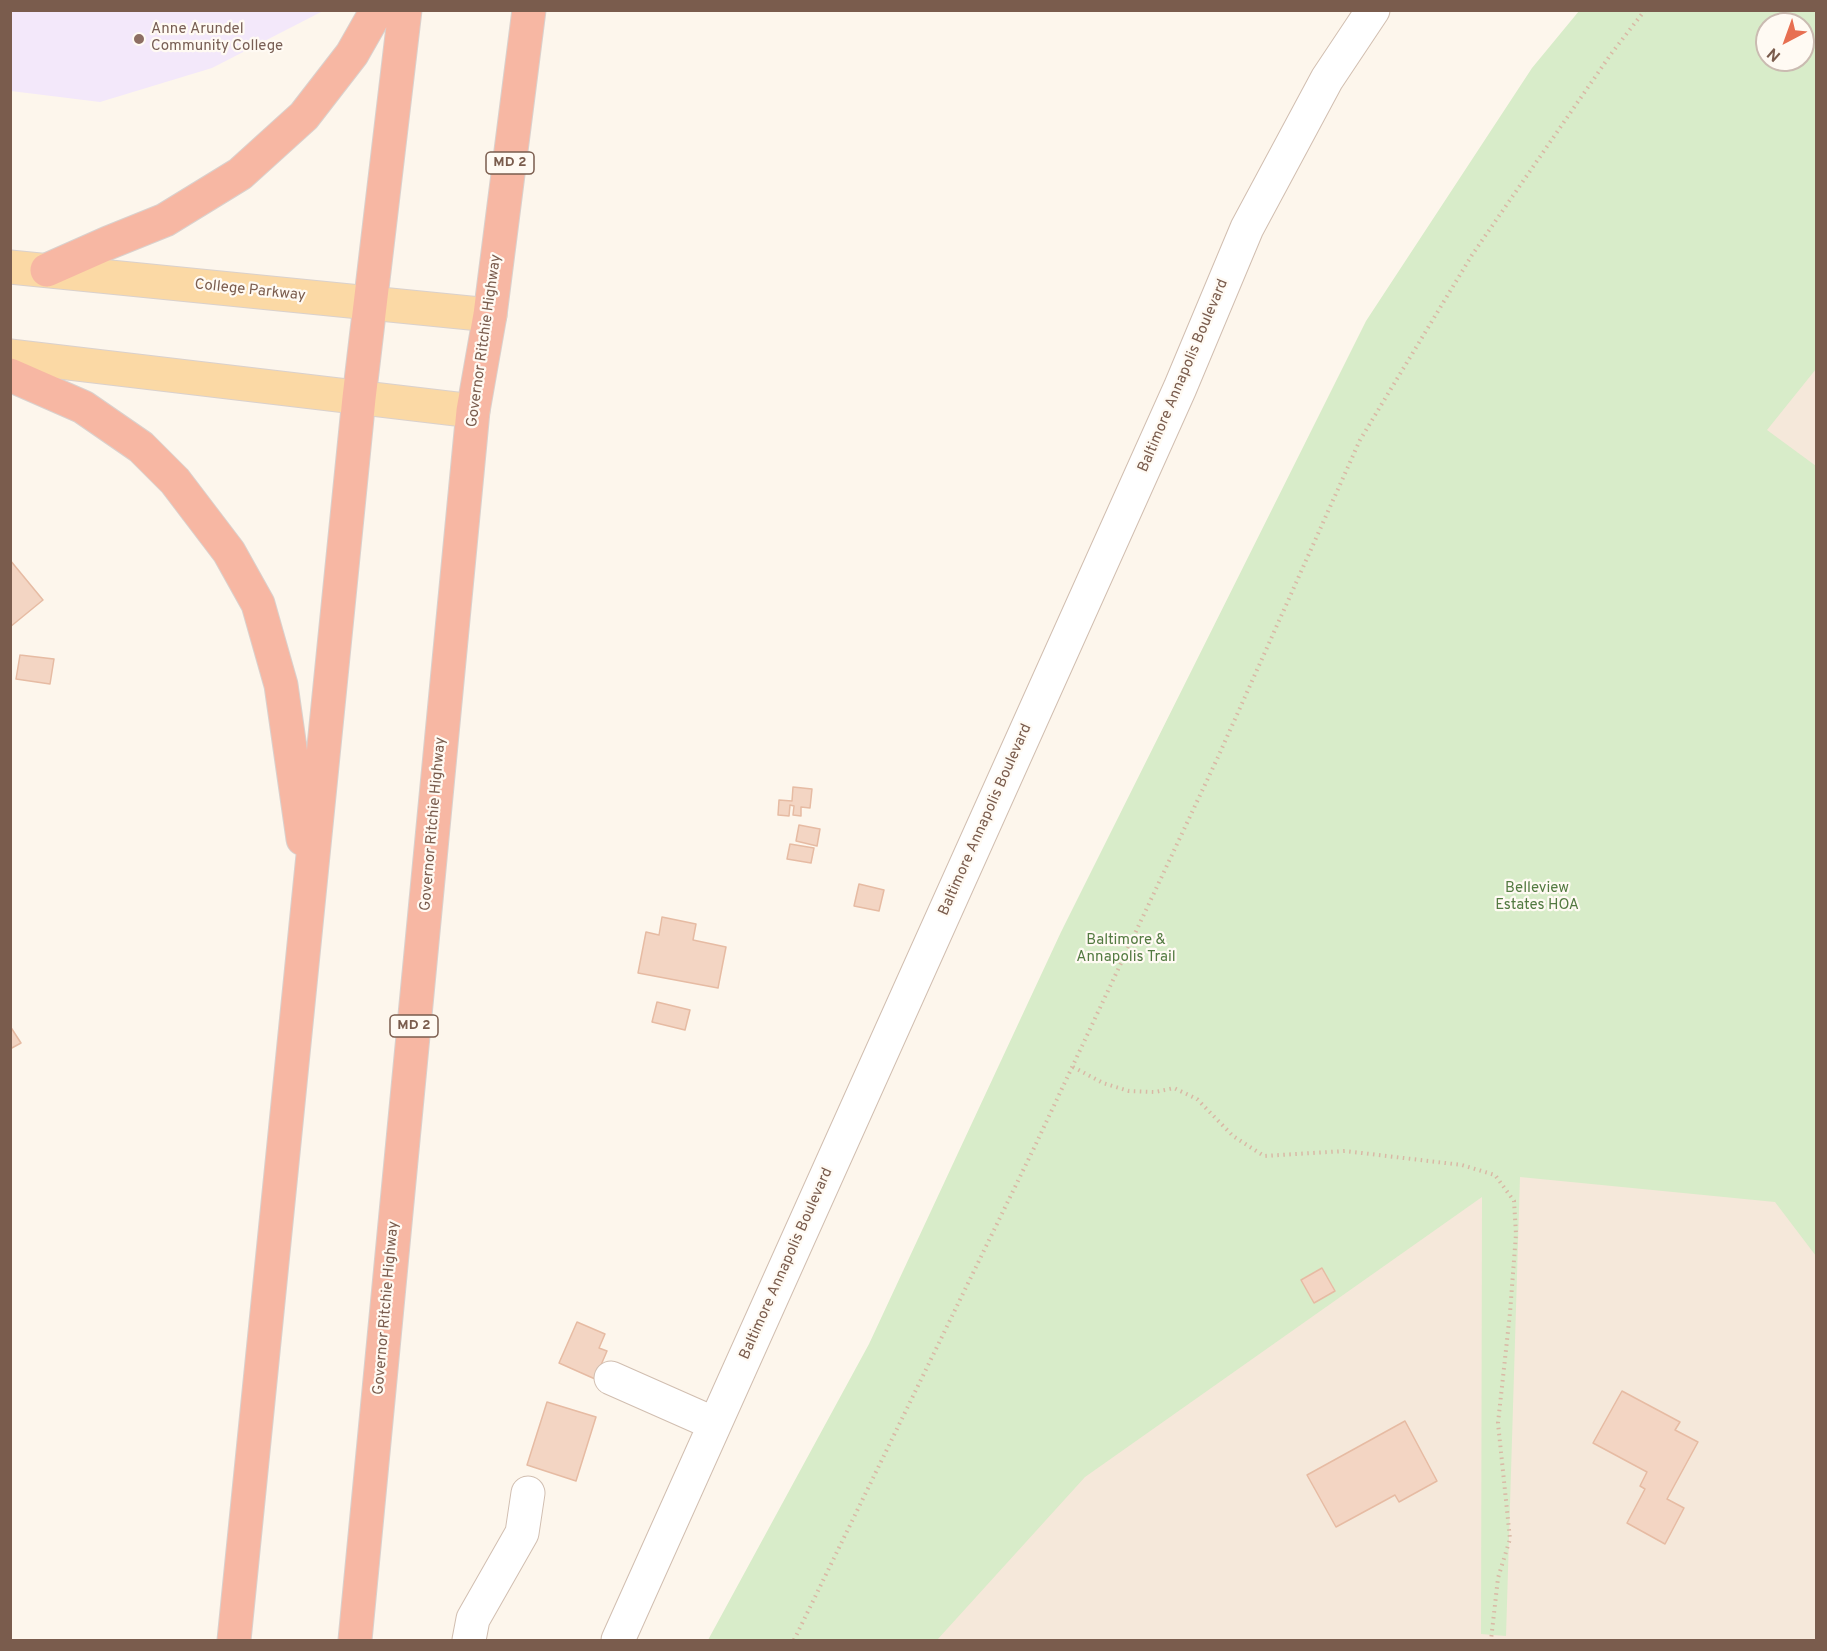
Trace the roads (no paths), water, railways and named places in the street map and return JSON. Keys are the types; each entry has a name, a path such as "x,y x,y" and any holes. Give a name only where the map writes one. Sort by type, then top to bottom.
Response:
{"highway":[{"path":"47,270 165,220 240,174 304,116 352,54 376,10"},
{"path":"234,1641 359,398 405,10"},
{"name":"Governor Ritchie Highway","path":"355,1641 473,411 490,315 529,10"},
{"path":"10,375 83,407 141,447 175,481 229,552 258,604 281,685 310,891"}],"main road":[{"name":"College Parkway","path":"10,267 490,315"},
{"path":"10,356 473,411"}],"street":[{"name":"Baltimore Annapolis Boulevard","path":"618,1641 1175,399 1247,228 1328,79 1373,10"},
{"path":"611,1378 715,1424"},
{"path":"469,1641 473,1619 522,1533 528,1493"}],"place":[{"name":"Anne Arundel Community College","path":"139,39"}],"park label":[{"name":"Belleview Estates HOA","path":"1537,898"},
{"name":"Baltimore & Annapolis Trail","path":"1126,950"}]}
